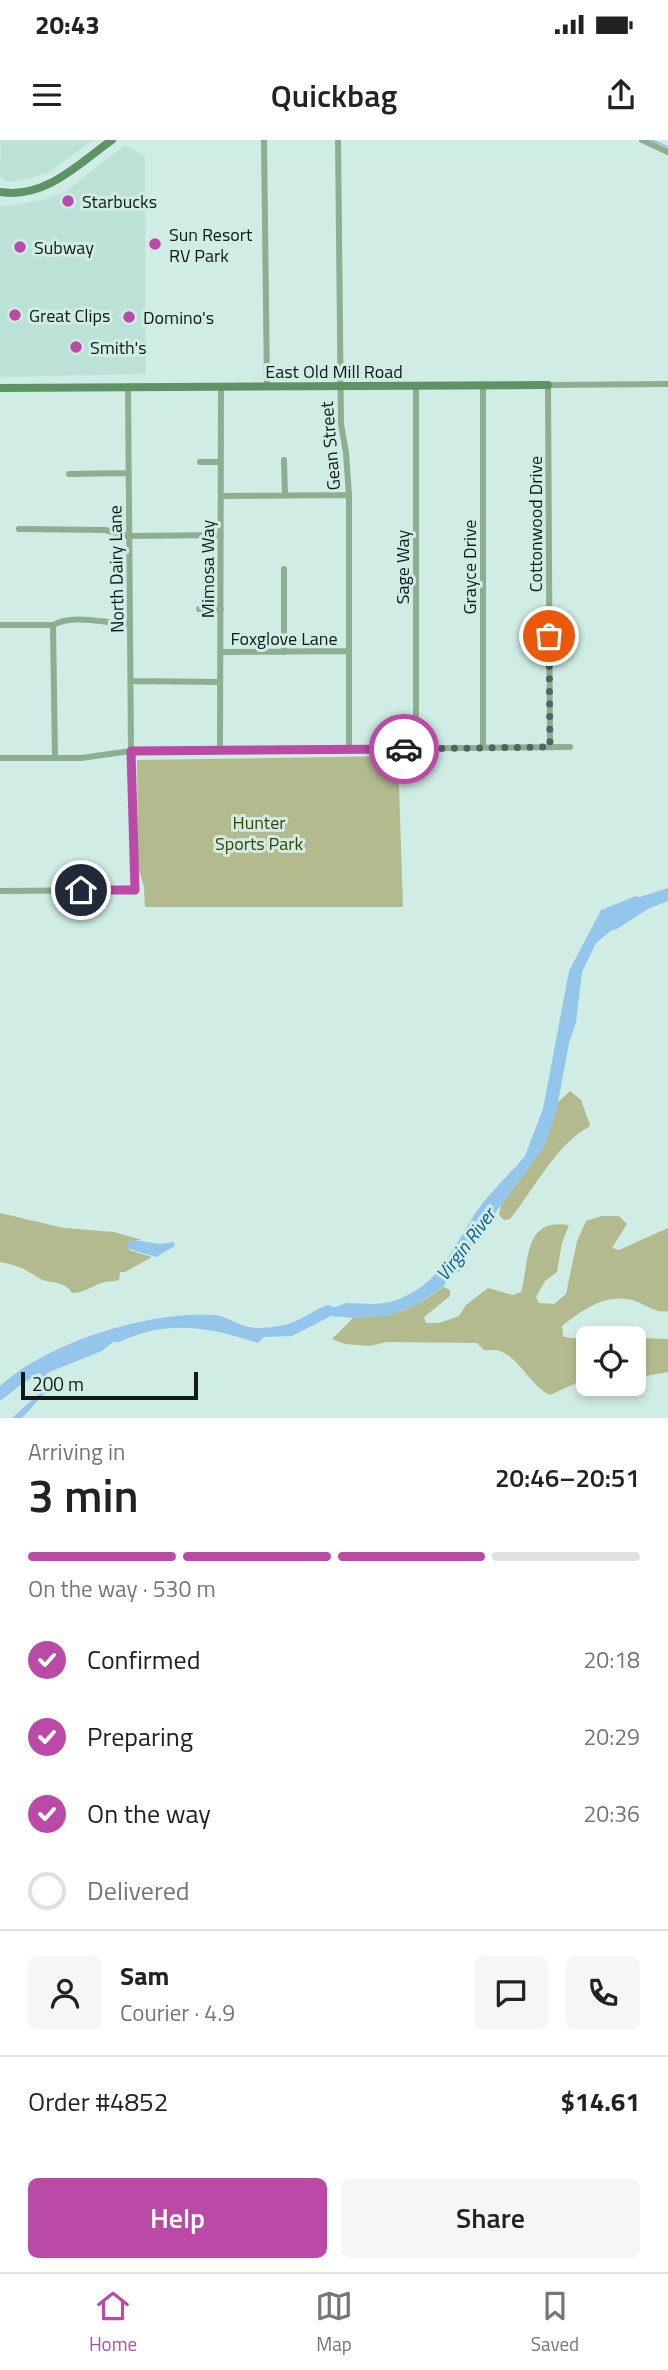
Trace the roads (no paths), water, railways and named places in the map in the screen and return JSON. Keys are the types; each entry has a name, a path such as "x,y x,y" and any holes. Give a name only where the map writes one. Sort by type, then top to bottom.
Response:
{"street":[{"path":"0,192 20,193 48,185 65,177 112,140"},
{"path":"264,140 267,387"},
{"name":"Gean Street","path":"338,140 341,424 349,495 349,749"},
{"path":"642,140 668,152"},
{"name":"East Old Mill Road","path":"0,388 668,384"},
{"name":"Cottonwood Drive","path":"548,385 550,747"},
{"name":"Sage Way","path":"416,386 416,749"},
{"name":"Grayce Drive","path":"483,386 483,748"},
{"name":"Mimosa Way","path":"220,750 221,387"},
{"name":"North Dairy Lane","path":"0,891 135,890 128,388"},
{"path":"284,460 285,495"},
{"path":"200,462 221,462"},
{"path":"69,474 129,473"},
{"path":"221,496 349,495"},
{"path":"19,529 105,530 129,536 221,535"},
{"path":"284,569 285,652"},
{"path":"199,609 220,609"},
{"path":"0,625 53,625 59,621 130,624"},
{"path":"53,625 55,758"},
{"name":"Foxglove Lane","path":"220,652 349,651"},
{"path":"131,681 220,681"},
{"path":"0,758 102,756 131,751 570,747"}],"water":[{"name":"Virgin River","path":"668,888 668,901 612,930 596,943 582,972 576,1023 569,1043 556,1113 544,1147 476,1239 460,1271 452,1274 443,1287 416,1305 388,1316 331,1316 292,1336 264,1337 258,1343 222,1333 188,1328 154,1330 113,1342 102,1351 47,1373 46,1392 22,1418 12,1418 40,1393 42,1375 39,1373 0,1401 0,1386 44,1356 100,1332 159,1318 187,1315 219,1316 253,1328 275,1327 296,1321 328,1305 333,1307 348,1303 390,1302 425,1284 450,1255 481,1205 525,1156 543,1109 569,971 601,910 636,896"},
{"path":"135,1240 159,1244 173,1242 175,1246 156,1257 126,1248 128,1242"}],"waterway":[{"path":"652,140 668,147"}],"place":[{"name":"Starbucks","path":"68,201"},
{"name":"Sun Resort RV Park","path":"155,244"},
{"name":"Subway","path":"20,247"},
{"name":"Great Clips","path":"15,315"},
{"name":"Domino's","path":"129,317"},
{"name":"Smith's","path":"76,347"}],"park label":[{"name":"Hunter Sports Park","path":"259,832"}]}
